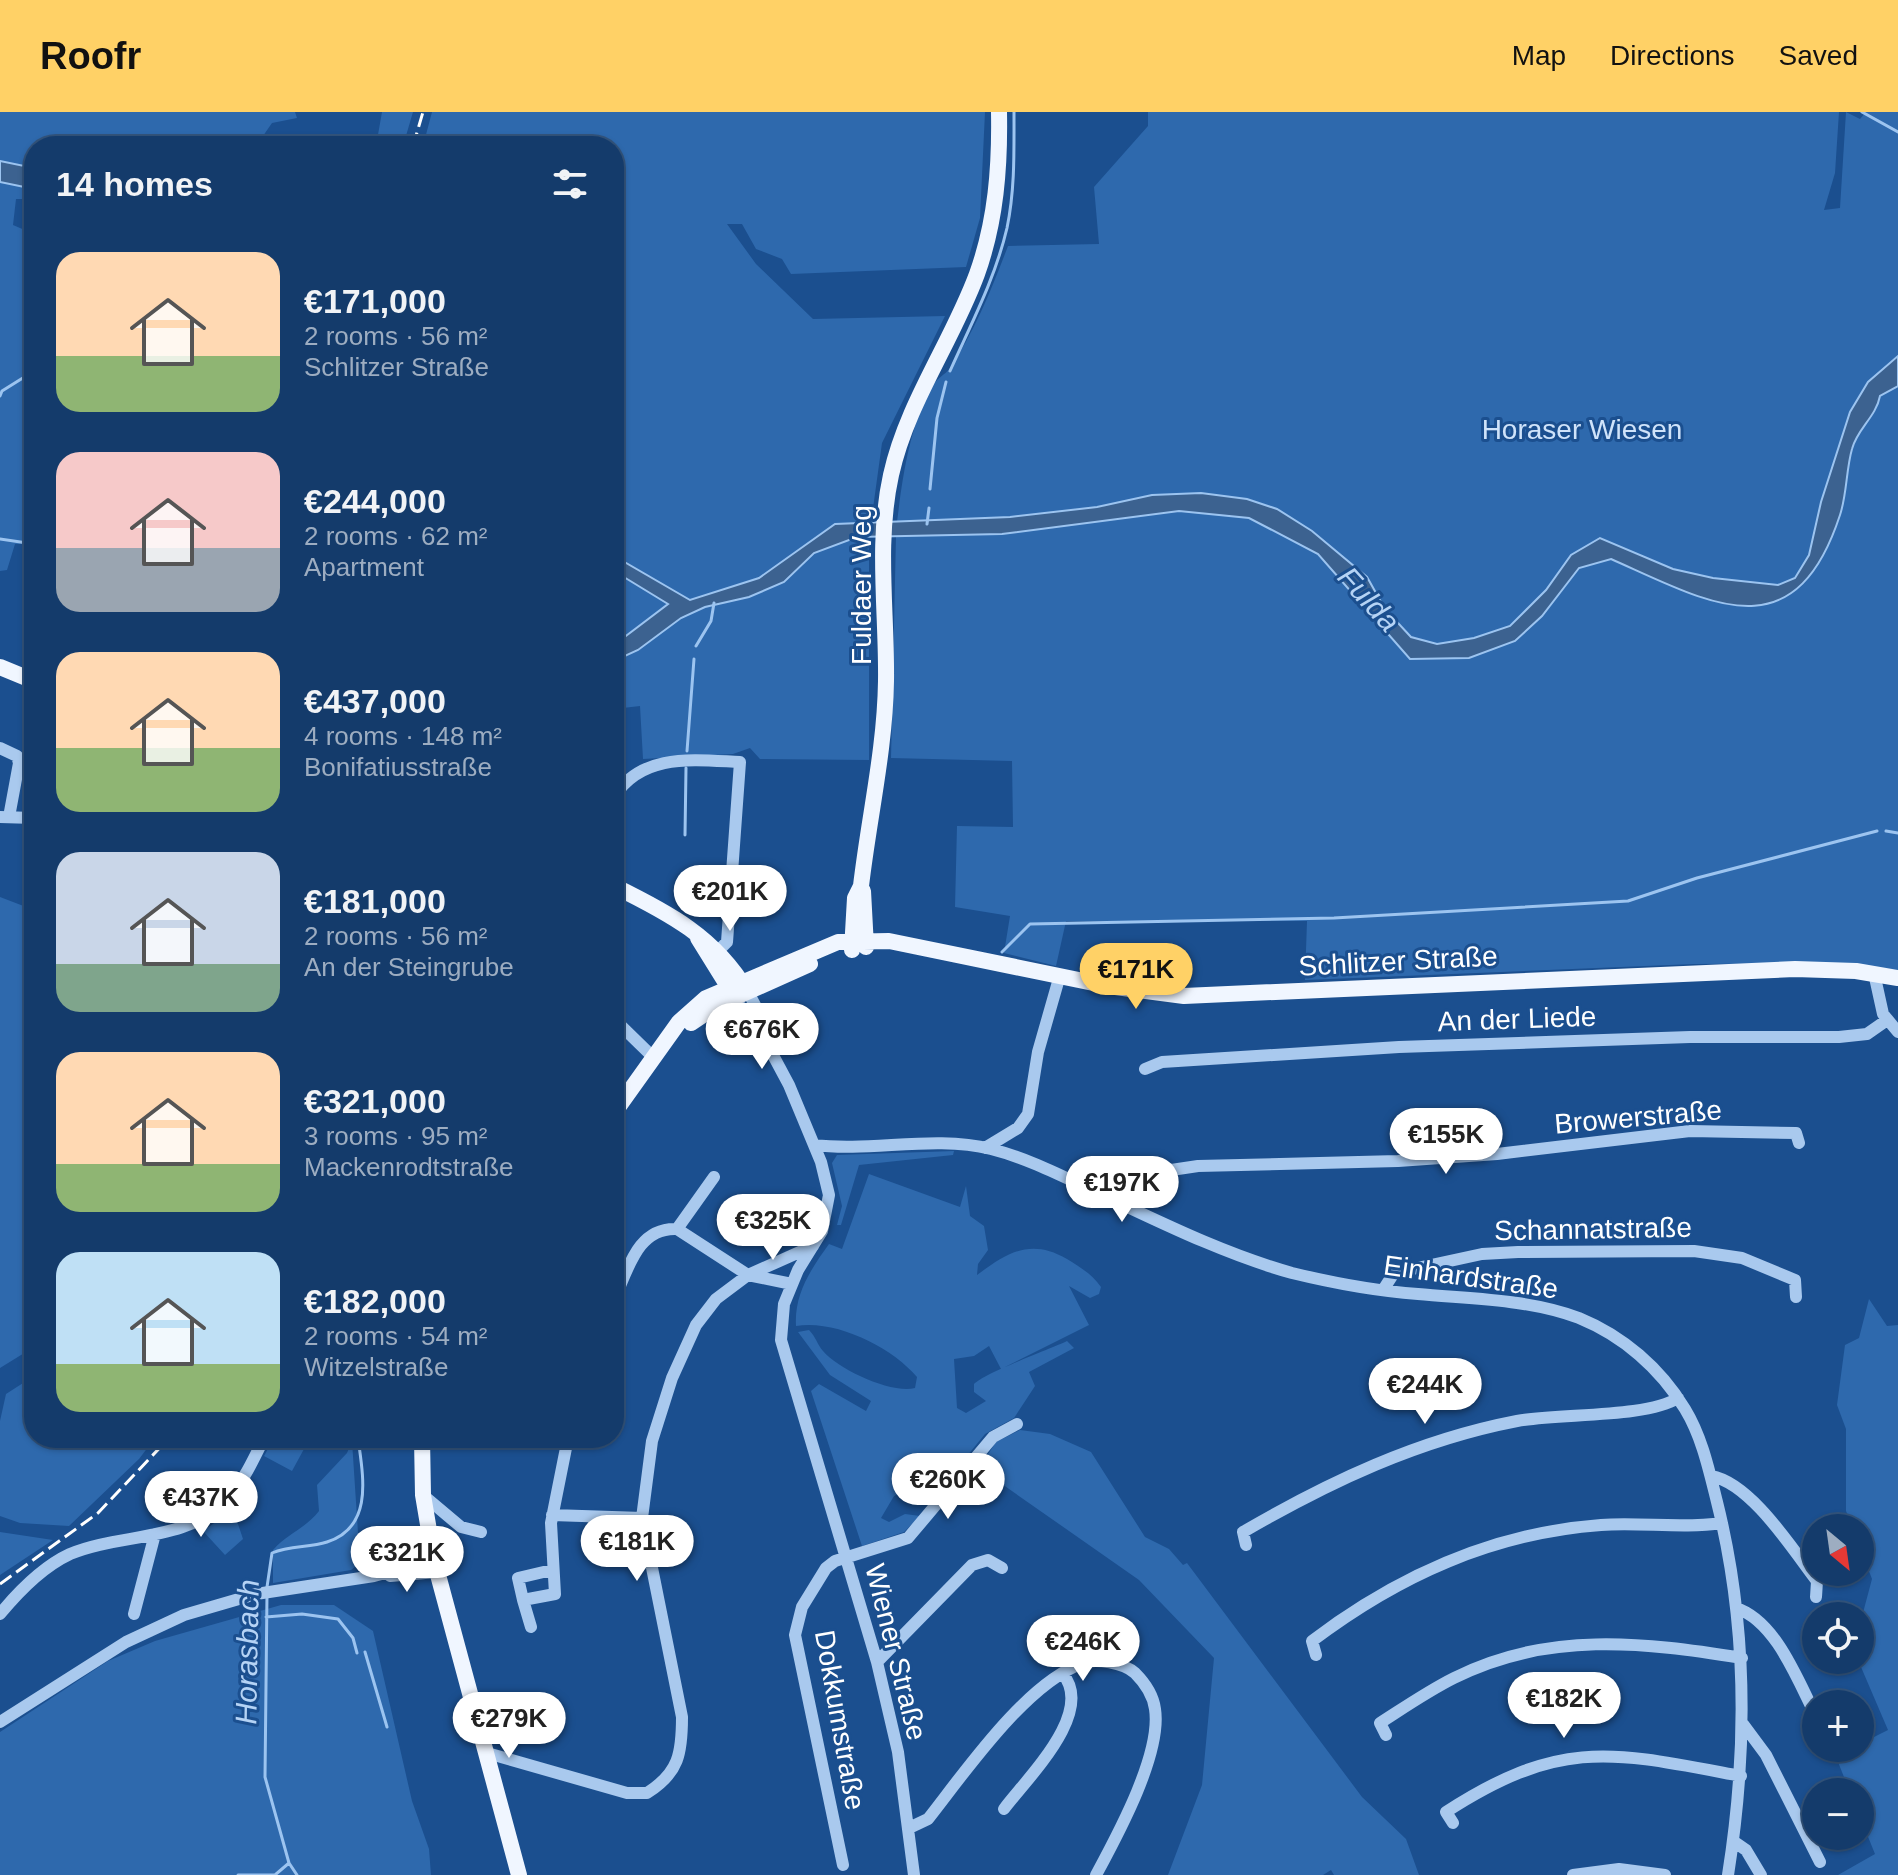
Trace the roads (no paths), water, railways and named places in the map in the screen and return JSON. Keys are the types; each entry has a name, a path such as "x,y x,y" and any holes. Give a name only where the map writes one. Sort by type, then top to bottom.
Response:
{"main road":[{"name":"Fuldaer Weg","path":"859,945 861,886 885,711 883,566 888,489 910,417 966,300 985,249 998,185 999,112"},
{"path":"0,667 24,677"},
{"path":"624,891 668,913 698,938 719,950 738,989"},
{"path":"698,938 738,989"},
{"name":"Schlitzer Straße","path":"624,1099 690,1011 833,943 904,946 959,953 1139,991 1206,996 1765,970 1874,973 1898,978"},
{"path":"422,1448 423,1495 436,1566 519,1875"}],"street":[{"path":"0,748 17,756 19,763 5,817"},
{"path":"624,783 640,771 669,761 740,762 727,942 719,950"},
{"path":"1874,973 1878,998 1887,1020 1898,1032"},
{"path":"985,1148 1018,1128 1028,1114 1038,1052 1060,975"},
{"name":"Wiener Straße","path":"738,989 765,1024 766,1042 814,1145 829,1195 827,1216 792,1284 781,1325 784,1355 877,1662 898,1752 914,1875"},
{"name":"An der Liede","path":"1145,1069 1162,1062 1399,1047 1690,1037 1839,1037 1867,1034 1887,1020"},
{"path":"624,1029 653,1057"},
{"name":"Browerstraße","path":"1096,1192 1111,1179 1183,1168 1497,1154 1690,1131 1796,1133 1799,1143"},
{"name":"Einhardstraße","path":"814,1145 985,1148 1039,1166 1203,1242 1258,1263 1315,1278 1383,1290 1536,1306 1579,1318 1619,1339 1641,1356 1678,1398 1695,1428 1722,1523 1742,1658 1741,1776 1728,1875"},
{"path":"677,1229 714,1177"},
{"path":"624,1280 644,1239 653,1231 677,1229 748,1275 792,1284"},
{"path":"487,1753 627,1793 647,1793 677,1768 682,1750 682,1717 642,1518 652,1441 672,1378 696,1325 716,1299 748,1275 814,1245"},
{"name":"Schannatstraße","path":"1383,1290 1390,1275 1398,1271 1482,1254 1694,1251 1742,1258 1762,1265 1795,1280 1796,1297"},
{"path":"1246,1545 1243,1532 1345,1476 1418,1446 1518,1421 1568,1414 1652,1410 1678,1398"},
{"name":"Dokkumstraße","path":"843,1865 795,1635 802,1607 819,1576 835,1561 908,1538 993,1437 1017,1424"},
{"path":"0,1614 43,1571 67,1555 187,1526 226,1500 258,1448"},
{"path":"523,1600 555,1594 552,1515 566,1448"},
{"path":"1711,1476 1729,1481 1763,1512 1817,1581 1816,1597"},
{"path":"423,1495 461,1527 481,1532"},
{"path":"552,1515 642,1518"},
{"path":"1316,1655 1312,1641 1354,1610 1416,1574 1485,1546 1568,1528 1722,1523"},
{"path":"134,1614 155,1534"},
{"path":"877,1662 972,1565 988,1560 1002,1568"},
{"path":"0,1722 100,1657 158,1625 256,1594 436,1566"},
{"path":"531,1627 518,1578 552,1570"},
{"path":"1736,1608 1757,1619 1802,1692"},
{"path":"1386,1735 1380,1723 1454,1678 1493,1662 1546,1648 1593,1642 1630,1643 1742,1658"},
{"path":"909,1828 928,1819 1020,1707 1063,1674 1084,1662 1104,1662 1130,1668 1147,1685 1156,1710 1152,1745 1128,1817 1096,1875"},
{"path":"1004,1809 1070,1719 1074,1700 1070,1683 1063,1674"},
{"path":"1743,1724 1766,1755 1820,1862"},
{"path":"1453,1823 1446,1812 1484,1787 1557,1759 1628,1756 1741,1776"},
{"path":"1733,1841 1746,1850 1761,1875"},
{"path":"1573,1875 1619,1869 1665,1875"}],"water":[{"path":"0,161 24,166 24,187 0,182"},
{"name":"Fulda","path":"1898,356 1898,386 1880,396 1875,410 1854,442 1840,515 1821,559 1799,587 1773,602 1745,606 1715,601 1611,559 1579,568 1542,616 1515,641 1469,658 1410,659 1318,554 1249,518 1179,511 1002,534 857,537 814,553 784,582 749,597 705,607 681,618 638,650 624,656 624,637 668,604 624,577 624,562 690,600 759,578 835,524 1010,517 1097,507 1152,495 1201,493 1247,499 1277,509 1312,531 1367,577 1385,609 1411,637 1437,644 1474,638 1510,626 1546,590 1571,555 1600,538 1673,569 1713,578 1778,585 1795,578 1809,555 1821,502 1850,412 1868,382"}],"waterway":[{"path":"950,371 989,283 1007,228 1013,185 1014,112"},
{"path":"1862,112 1898,132"},
{"path":"0,396 2,391 24,377"},
{"path":"930,489 937,418 946,382"},
{"path":"927,524 929,508"},
{"path":"0,539 24,543"},
{"name":"Horasbach","path":"696,646 711,621 714,603"},
{"name":"Horasbach","path":"687,751 694,659"},
{"name":"Horasbach","path":"685,835 686,768"},
{"path":"1002,952 1030,924 1334,918 1628,901 1697,878 1877,831"},
{"path":"1886,831 1898,833"},
{"name":"Horasbach","path":"267,1587 272,1553 327,1542 342,1535 352,1525 362,1499 359,1448"},
{"name":"Horasbach","path":"267,1594 265,1777 289,1863 297,1875"},
{"path":"266,1617 302,1614 338,1619 353,1638 357,1653"},
{"path":"365,1652 387,1727"},
{"path":"238,1875 275,1875 289,1863"}],"railway":[{"path":"416,136 423,112"},
{"path":"0,1584 98,1513 160,1448"}],"park label":[{"name":"Horaser Wiesen","path":"1582,429"}]}
